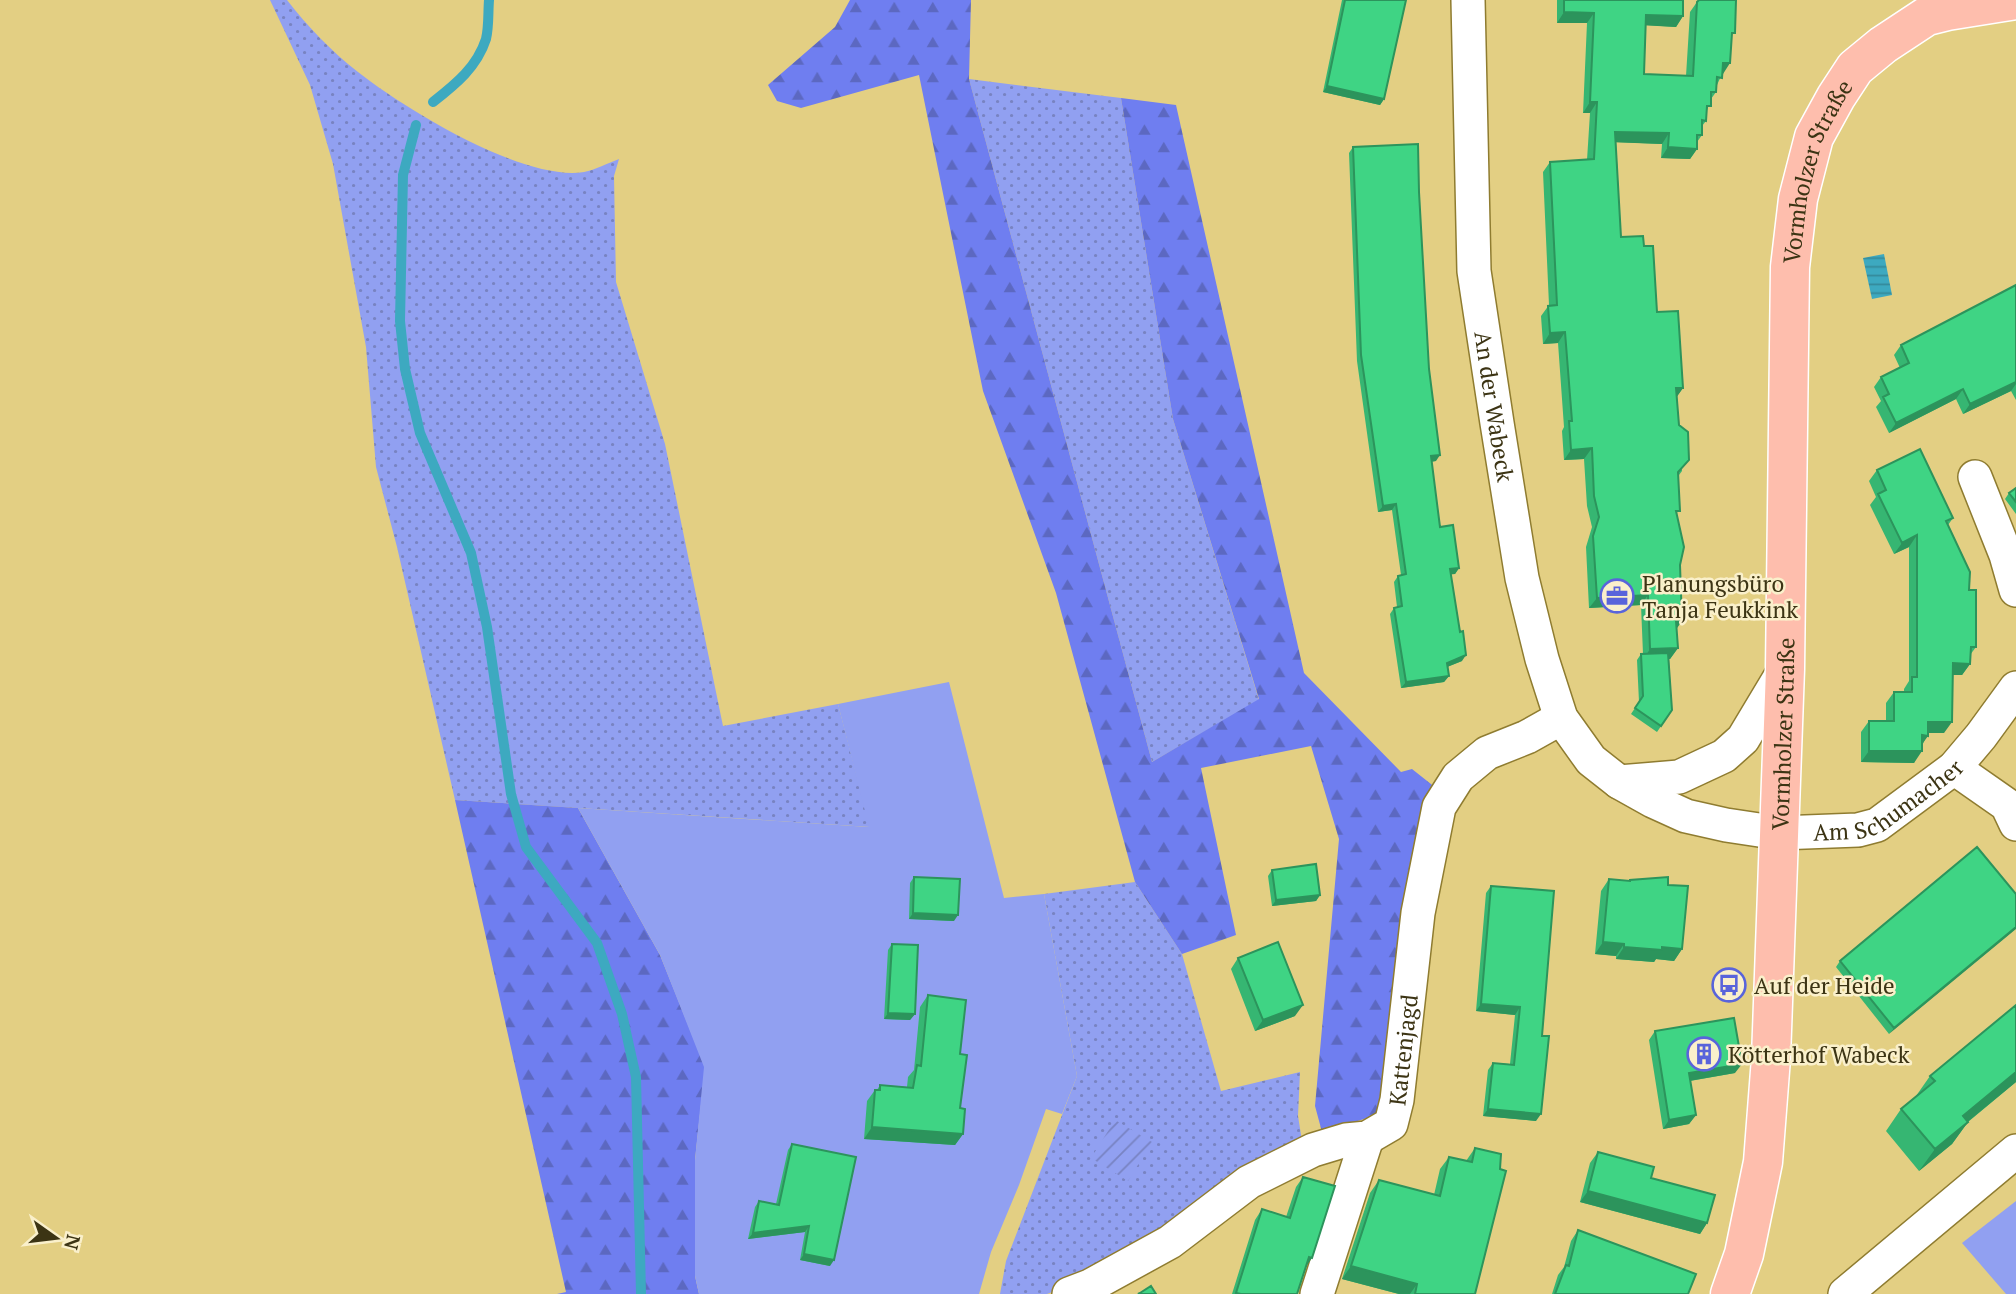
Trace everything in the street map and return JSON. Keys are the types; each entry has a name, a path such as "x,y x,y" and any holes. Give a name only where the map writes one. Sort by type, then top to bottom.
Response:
{"main road":[{"name":"Vormholzer Straße","path":"1730,1294 1744,1254 1763,1162 1771,1058 1785,669 1790,267 1798,199 1814,138 1855,68 1883,45 1927,16 1947,10 2016,0"}],"street":[{"name":"An der Wabeck","path":"1468,0 1474,271 1522,578 1542,659 1561,718 1591,760 1619,782 1653,801 1686,816 1779,833"},
{"path":"1975,477 2006,555 2016,590"},
{"path":"1619,782 1679,777 1724,756 1743,739 1785,669"},
{"name":"Am Schumacher","path":"1779,833 1858,830 1877,825 1954,768 2016,688"},
{"name":"Kattenjagd","path":"1069,1294 1090,1286 1170,1242 1249,1182 1313,1150 1346,1140 1367,1138 1391,1124 1418,913 1439,807 1458,778 1487,753 1527,737 1561,718"},
{"name":"Am Schumacher","path":"1981,736 2016,727"},
{"path":"1954,768 2007,805 2016,824"},
{"path":"1317,1294 1367,1138"},
{"path":"1844,1294 2016,1152"}],"shaded area":[{"path":"270,0 287,0 348,64 405,105 466,140 530,166 559,172 584,172 619,159 614,176 616,282 665,444 723,726 838,704 870,827 455,800 376,467 366,347 333,164 310,85"},
{"path":"969,79 1121,98 1173,419 1259,700 1152,762"},
{"path":"1884,254 1892,295 1872,299 1863,258"},
{"path":"949,682 1004,898 1044,894 1077,1076 1062,1114 1046,1109 991,1252 979,1294 699,1294 695,1276 695,1160 704,1067 660,955 578,808 869,827 838,704"},
{"path":"1135,882 1182,954 1221,1091 1300,1072 1298,1116 1302,1141 1082,1281 1047,1294 1000,1294 1006,1261 1077,1076 1044,894"},
{"path":"1115,1120 1152,1142 1128,1181 1091,1158"},
{"path":"2016,1201 2016,1294 2006,1294 1962,1243"}],"green space":[{"path":"850,0 971,0 969,79 1152,762 1259,699 1173,419 1121,98 1176,105 1304,673 1401,772 1412,769 1436,788 1410,902 1377,1115 1322,1132 1315,1106 1339,839 1311,746 1201,768 1236,935 1182,954 1135,882 1056,593 983,391 919,75 801,108 777,101 768,85 835,27"},
{"path":"455,800 578,808 660,955 705,1067 695,1160 695,1276 699,1294 557,1294 566,1292"}],"building":[{"path":"1345,0 1406,0 1384,99 1327,86"},
{"path":"1564,0 1683,0 1683,16 1646,15 1644,74 1693,76 1697,2 1736,0 1735,33 1732,33 1730,63 1723,63 1722,78 1717,77 1716,92 1711,92 1711,106 1707,106 1706,121 1702,120 1702,135 1697,135 1697,149 1668,147 1669,133 1615,132 1621,237 1643,236 1644,246 1653,246 1657,312 1678,311 1683,388 1676,388 1679,425 1688,432 1689,460 1678,472 1680,511 1676,511 1684,547 1680,565 1682,621 1676,621 1678,648 1650,649 1648,595 1597,598 1593,536 1599,517 1594,496 1592,448 1571,450 1569,421 1572,421 1565,332 1550,333 1548,306 1557,305 1550,162 1594,159 1597,102 1590,102 1594,13 1564,12"},
{"path":"1418,144 1429,369 1440,455 1431,456 1440,527 1453,525 1459,568 1450,569 1466,655 1447,663 1449,676 1406,682 1394,608 1402,606 1398,576 1406,574 1396,504 1383,506 1361,355 1353,147"},
{"path":"2016,285 2016,382 1970,404 1963,389 1896,423 1883,397 1889,394 1881,377 1909,363 1901,345"},
{"path":"1920,449 1953,518 1946,521 1970,572 1969,590 1976,590 1976,647 1971,647 1970,664 1953,663 1952,722 1928,722 1928,736 1922,735 1922,751 1869,751 1869,721 1894,721 1894,692 1912,692 1912,677 1917,677 1917,535 1902,543 1878,494 1886,490 1877,470"},
{"path":"2016,488 2016,502 2009,493"},
{"path":"1668,653 1672,710 1661,726 1635,708 1643,696 1641,654"},
{"path":"1977,847 2016,894 2016,927 1894,1028 1840,961"},
{"path":"1316,864 1320,895 1276,900 1272,870"},
{"path":"914,877 960,879 958,915 913,913"},
{"path":"1668,877 1668,885 1688,886 1682,949 1624,947 1624,944 1603,942 1609,879 1630,881"},
{"path":"1491,886 1554,891 1542,1036 1549,1036 1541,1114 1488,1109 1493,1063 1514,1065 1520,1007 1481,1004"},
{"path":"1278,942 1303,1005 1263,1020 1238,958"},
{"path":"892,944 918,945 915,1014 888,1013"},
{"path":"928,995 966,1000 960,1054 967,1055 960,1108 965,1109 963,1134 872,1127 875,1090 880,1090 880,1085 913,1088 917,1065 921,1066"},
{"path":"2016,1005 2016,1072 1963,1116 1968,1122 1935,1149 1901,1109 1935,1081 1930,1076"},
{"path":"1734,1018 1742,1064 1689,1073 1696,1115 1669,1120 1655,1031"},
{"path":"792,1144 856,1157 834,1260 804,1254 809,1226 753,1233 759,1201 779,1205"},
{"path":"1475,1148 1501,1154 1500,1169 1506,1171 1475,1294 1415,1294 1417,1284 1351,1266 1379,1180 1440,1196 1449,1157 1472,1162"},
{"path":"1598,1152 1654,1167 1651,1178 1715,1195 1707,1223 1588,1191"},
{"path":"1303,1177 1335,1186 1312,1258 1309,1257 1297,1294 1236,1293 1262,1209 1290,1218"},
{"path":"1578,1230 1696,1274 1688,1294 1555,1294 1566,1265 1569,1266"},
{"path":"1151,1286 1156,1294 1138,1294 1140,1293"}],"waterway":[{"path":"433,102 458,82 482,49 487,34 489,0"},
{"path":"416,125 403,175 400,321 405,369 420,433 471,553 487,627 511,794 526,847 597,943 622,1014 636,1077 641,1294"}],"place":[{"name":"Planungsbüro Tanja Feukkink","path":"1617,596"},
{"name":"Auf der Heide","path":"1729,985"},
{"name":"Kötterhof Wabeck","path":"1704,1054"}]}
